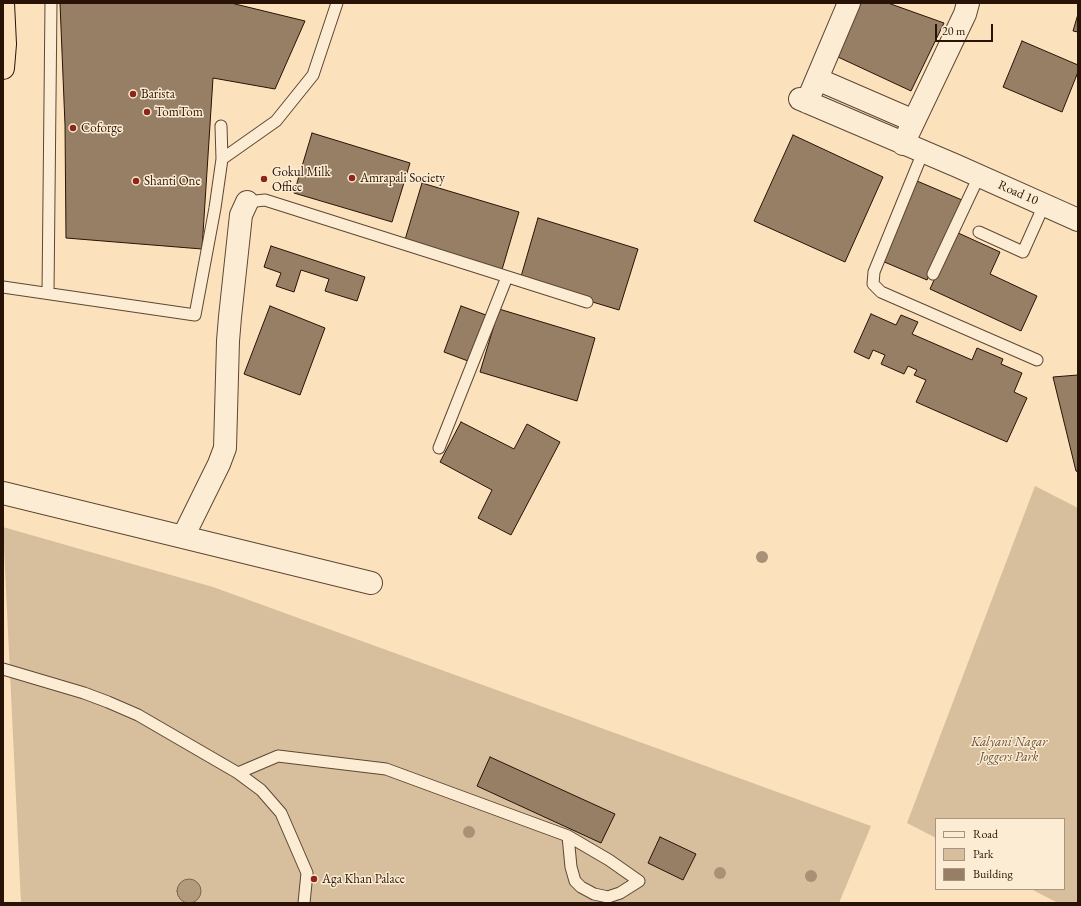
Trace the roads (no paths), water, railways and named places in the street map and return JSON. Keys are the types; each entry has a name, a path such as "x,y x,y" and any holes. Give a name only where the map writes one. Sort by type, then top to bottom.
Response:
{"highway":[{"path":"3,3 5,44 3,68"}],"street":[{"path":"848,3 817,78 914,121"},
{"path":"903,144 965,14 968,3"},
{"name":"Road 10","path":"817,78 804,101 957,166 1078,220"},
{"path":"182,536 219,464 225,448 230,317 241,215 246,202"},
{"path":"3,493 371,583"}],"lane":[{"path":"48,293 51,3"},
{"path":"222,159 276,121 312,75 337,3"},
{"path":"3,288 48,293 195,316 215,208 222,159 221,126"},
{"path":"923,152 874,272 873,284 881,292 1037,360"},
{"path":"933,274 978,176"},
{"path":"246,202 265,200 587,302"},
{"path":"979,232 1023,252 1044,205"},
{"path":"439,448 507,277"},
{"path":"3,669 84,693 138,714 238,772 261,790 281,813 307,874 304,903"},
{"path":"238,772 278,756 386,769 568,836 609,860 639,881 620,893 608,897 594,894 581,888 575,880 571,867 568,836"}],"place":[{"name":"Barista","path":"133,94"},
{"name":"TomTom","path":"147,112"},
{"name":"Coforge","path":"73,128"},
{"name":"Amrapali Society","path":"352,178"},
{"name":"Gokul Milk Office","path":"264,179"},
{"name":"Shanti One","path":"136,181"},
{"name":"Aga Khan Palace","path":"314,879"}],"park label":[{"name":"Kalyani Nagar Joggers Park","path":"1009,750"}]}
